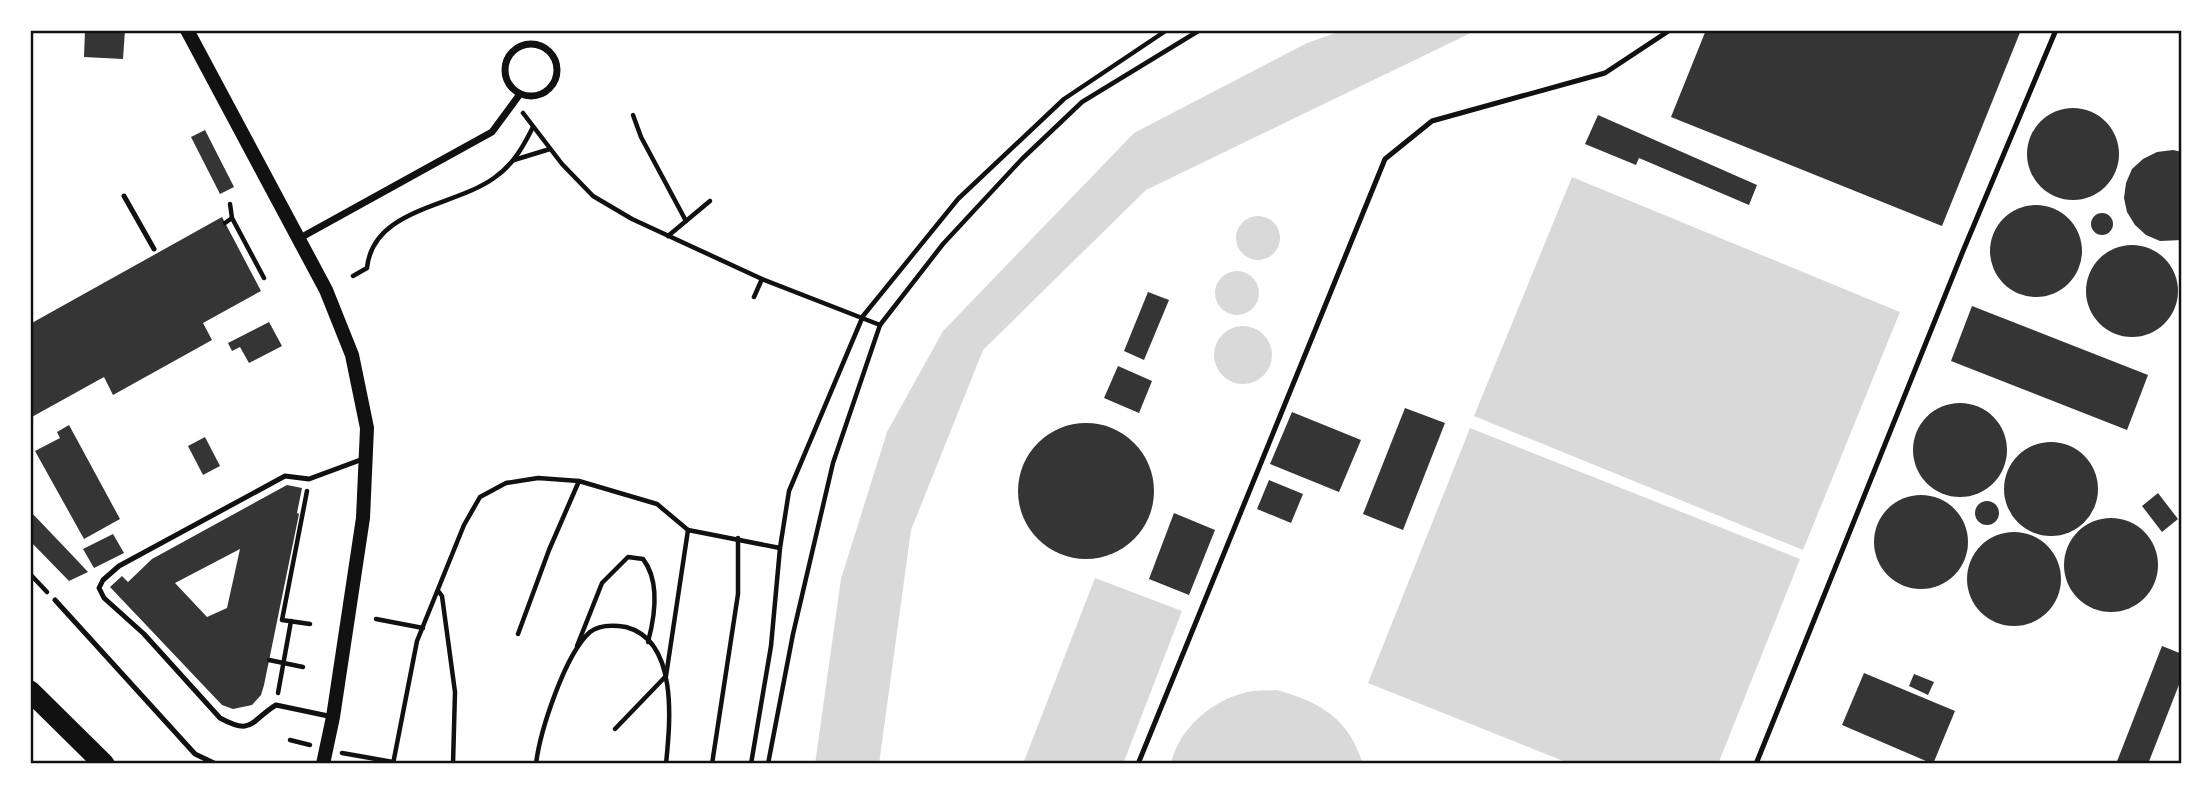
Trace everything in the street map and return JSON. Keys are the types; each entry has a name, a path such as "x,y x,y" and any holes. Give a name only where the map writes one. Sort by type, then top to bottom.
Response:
{"highway":[{"path":"30,691 104,764"}],"main road":[{"path":"187,30 326,290 352,355 367,428 363,518 333,717 323,764"}],"street":[{"path":"530,43 546,48 558,68 554,84 549,90 535,96 520,93 513,88 505,73 509,56 522,45 530,43"},
{"path":"300,239 492,132 520,93"}],"lane":[{"path":"1138,764 1385,159 1432,121 1605,73 1670,30"},
{"path":"1756,764 1958,264 2056,30"},
{"path":"124,196 154,249"},
{"path":"333,717 276,705 250,726 235,726 219,718 144,634 104,597 99,588 103,580 119,566 285,476 309,480 366,458"},
{"path":"55,600 195,754 216,764"}],"path":[{"path":"751,764 771,646 780,548 789,491 863,316 958,199 1064,99 1167,30"},
{"path":"768,764 793,634 834,463 880,325 952,235 1022,159 1082,102 1200,30"},
{"path":"523,113 550,149 593,196 632,219 762,279 863,316 880,325"},
{"path":"633,115 641,137 686,221"},
{"path":"353,276 367,268 374,242 395,223 493,179 514,161 533,127"},
{"path":"514,161 550,149"},
{"path":"668,236 710,201"},
{"path":"230,204 232,218 264,278"},
{"path":"225,223 232,218"},
{"path":"754,297 762,279"},
{"path":"350,754 393,763 417,641 464,525 480,497 506,483 538,478 579,481 657,504 688,530 780,548"},
{"path":"309,480 282,620 310,624"},
{"path":"518,634 579,481"},
{"path":"615,729 666,676 688,530"},
{"path":"712,764 738,594 738,538"},
{"path":"536,764 557,688 602,583 628,557 643,559 652,570 653,617 648,642"},
{"path":"30,574 55,600"},
{"path":"439,592 442,596 455,692 453,764"},
{"path":"376,619 423,628"},
{"path":"276,705 291,621"},
{"path":"575,650 592,630 613,624 637,630 654,648 666,676 671,714 666,764"},
{"path":"269,660 303,667"}],"shaded area":[{"path":"1344,30 1477,30 1146,190 983,350 911,530 879,764 815,764 841,579 887,432 943,331 1134,133 1307,43"},
{"path":"1572,177 1900,312 1803,550 1474,416"},
{"path":"1258,216 1267,217 1274,222 1279,229 1279,247 1274,254 1267,259 1258,260 1249,259 1242,254 1237,247 1236,238 1237,229 1242,222 1249,217"},
{"path":"1237,271 1246,272 1253,277 1258,284 1258,302 1253,309 1246,314 1237,315 1228,314 1221,309 1216,302 1215,293 1216,284 1221,277 1228,272"},
{"path":"1237,326 1249,326 1264,334 1272,349 1272,361 1264,376 1249,384 1237,384 1222,376 1214,361 1214,349 1222,334"},
{"path":"1470,428 1800,559 1718,764 1571,764 1368,683"},
{"path":"1095,578 1182,611 1123,764 1023,764"},
{"path":"1277,690 1320,707 1331,715 1350,735 1363,764 1171,764 1188,729 1208,710 1244,693"}],"building":[{"path":"85,30 125,30 123,59 84,57"},
{"path":"1706,30 2021,30 1942,226 1671,117"},
{"path":"2073,108 2090,112 2105,122 2115,137 2119,154 2115,171 2105,186 2090,196 2073,200 2056,196 2041,186 2031,171 2027,154 2031,137 2041,122 2056,112"},
{"path":"1598,115 1757,185 1749,205 1639,158 1636,165 1585,144"},
{"path":"205,130 234,187 220,194 191,137"},
{"path":"2157,152 2182,152 2182,240 2160,241 2146,235 2135,225 2127,212 2124,198 2126,183 2132,169 2143,159"},
{"path":"2036,205 2053,209 2068,219 2078,234 2082,251 2078,268 2068,283 2053,293 2036,297 2019,293 2004,283 1994,268 1990,251 1994,234 2004,219 2019,209"},
{"path":"2102,213 2110,216 2113,224 2110,232 2102,235 2094,232 2091,224 2094,216"},
{"path":"222,217 261,291 203,323 212,340 113,395 104,377 30,418 30,324"},
{"path":"2132,245 2149,249 2164,259 2174,274 2178,291 2174,308 2164,323 2149,333 2132,337 2115,333 2100,323 2090,308 2086,291 2090,274 2100,259 2115,249"},
{"path":"1148,292 1169,300 1144,360 1124,351"},
{"path":"1972,306 2148,375 2127,430 1951,361"},
{"path":"269,322 282,346 249,363 240,347 232,351 228,343"},
{"path":"1118,366 1152,381 1139,413 1104,398"},
{"path":"1960,403 1978,406 1993,417 2004,432 2007,450 2004,468 1993,483 1978,494 1960,497 1942,494 1927,483 1916,468 1913,450 1916,432 1927,417 1942,406"},
{"path":"1405,408 1445,423 1403,530 1363,514"},
{"path":"1292,412 1361,440 1339,492 1270,464"},
{"path":"1086,423 1112,429 1134,443 1148,465 1154,491 1148,517 1134,539 1112,553 1086,559 1060,553 1038,539 1024,517 1018,491 1024,465 1038,443 1060,429"},
{"path":"69,425 120,519 84,539 35,451 60,438 57,432"},
{"path":"205,437 220,466 203,475 188,446"},
{"path":"2051,442 2069,446 2084,456 2094,471 2098,489 2094,507 2084,522 2069,532 2051,536 2033,532 2018,522 2008,507 2004,489 2008,471 2018,456 2033,446"},
{"path":"1269,480 1303,494 1291,523 1257,509"},
{"path":"287,485 302,488 264,685 261,695 252,705 233,709 222,705 110,587 122,576 128,582 152,559","holes":["240,549 227,608 207,617 175,583"]},
{"path":"2158,493 2178,519 2162,532 2142,506"},
{"path":"1921,495 1939,499 1954,509 1964,524 1968,542 1964,560 1954,575 1939,585 1921,589 1903,585 1888,575 1878,560 1874,542 1878,524 1888,509 1903,499"},
{"path":"1987,501 1998,508 1999,513 1992,524 1987,525 1976,518 1975,513 1982,502"},
{"path":"30,511 88,572 69,581 30,541"},
{"path":"1174,513 1215,530 1189,595 1149,579"},
{"path":"2111,518 2129,521 2144,532 2155,547 2158,565 2155,583 2144,598 2129,609 2111,612 2093,609 2078,598 2067,583 2064,565 2067,547 2078,532 2093,521"},
{"path":"2014,532 2032,535 2047,546 2058,561 2061,579 2058,597 2047,612 2032,623 2014,626 1996,623 1981,612 1970,597 1967,579 1970,561 1981,546 1996,535"},
{"path":"113,534 124,553 94,568 83,549"},
{"path":"2162,646 2182,654 2182,677 2148,764 2116,764"},
{"path":"1864,673 1955,711 1933,764 1842,725"},
{"path":"1914,674 1934,682 1928,695 1909,686"}]}
